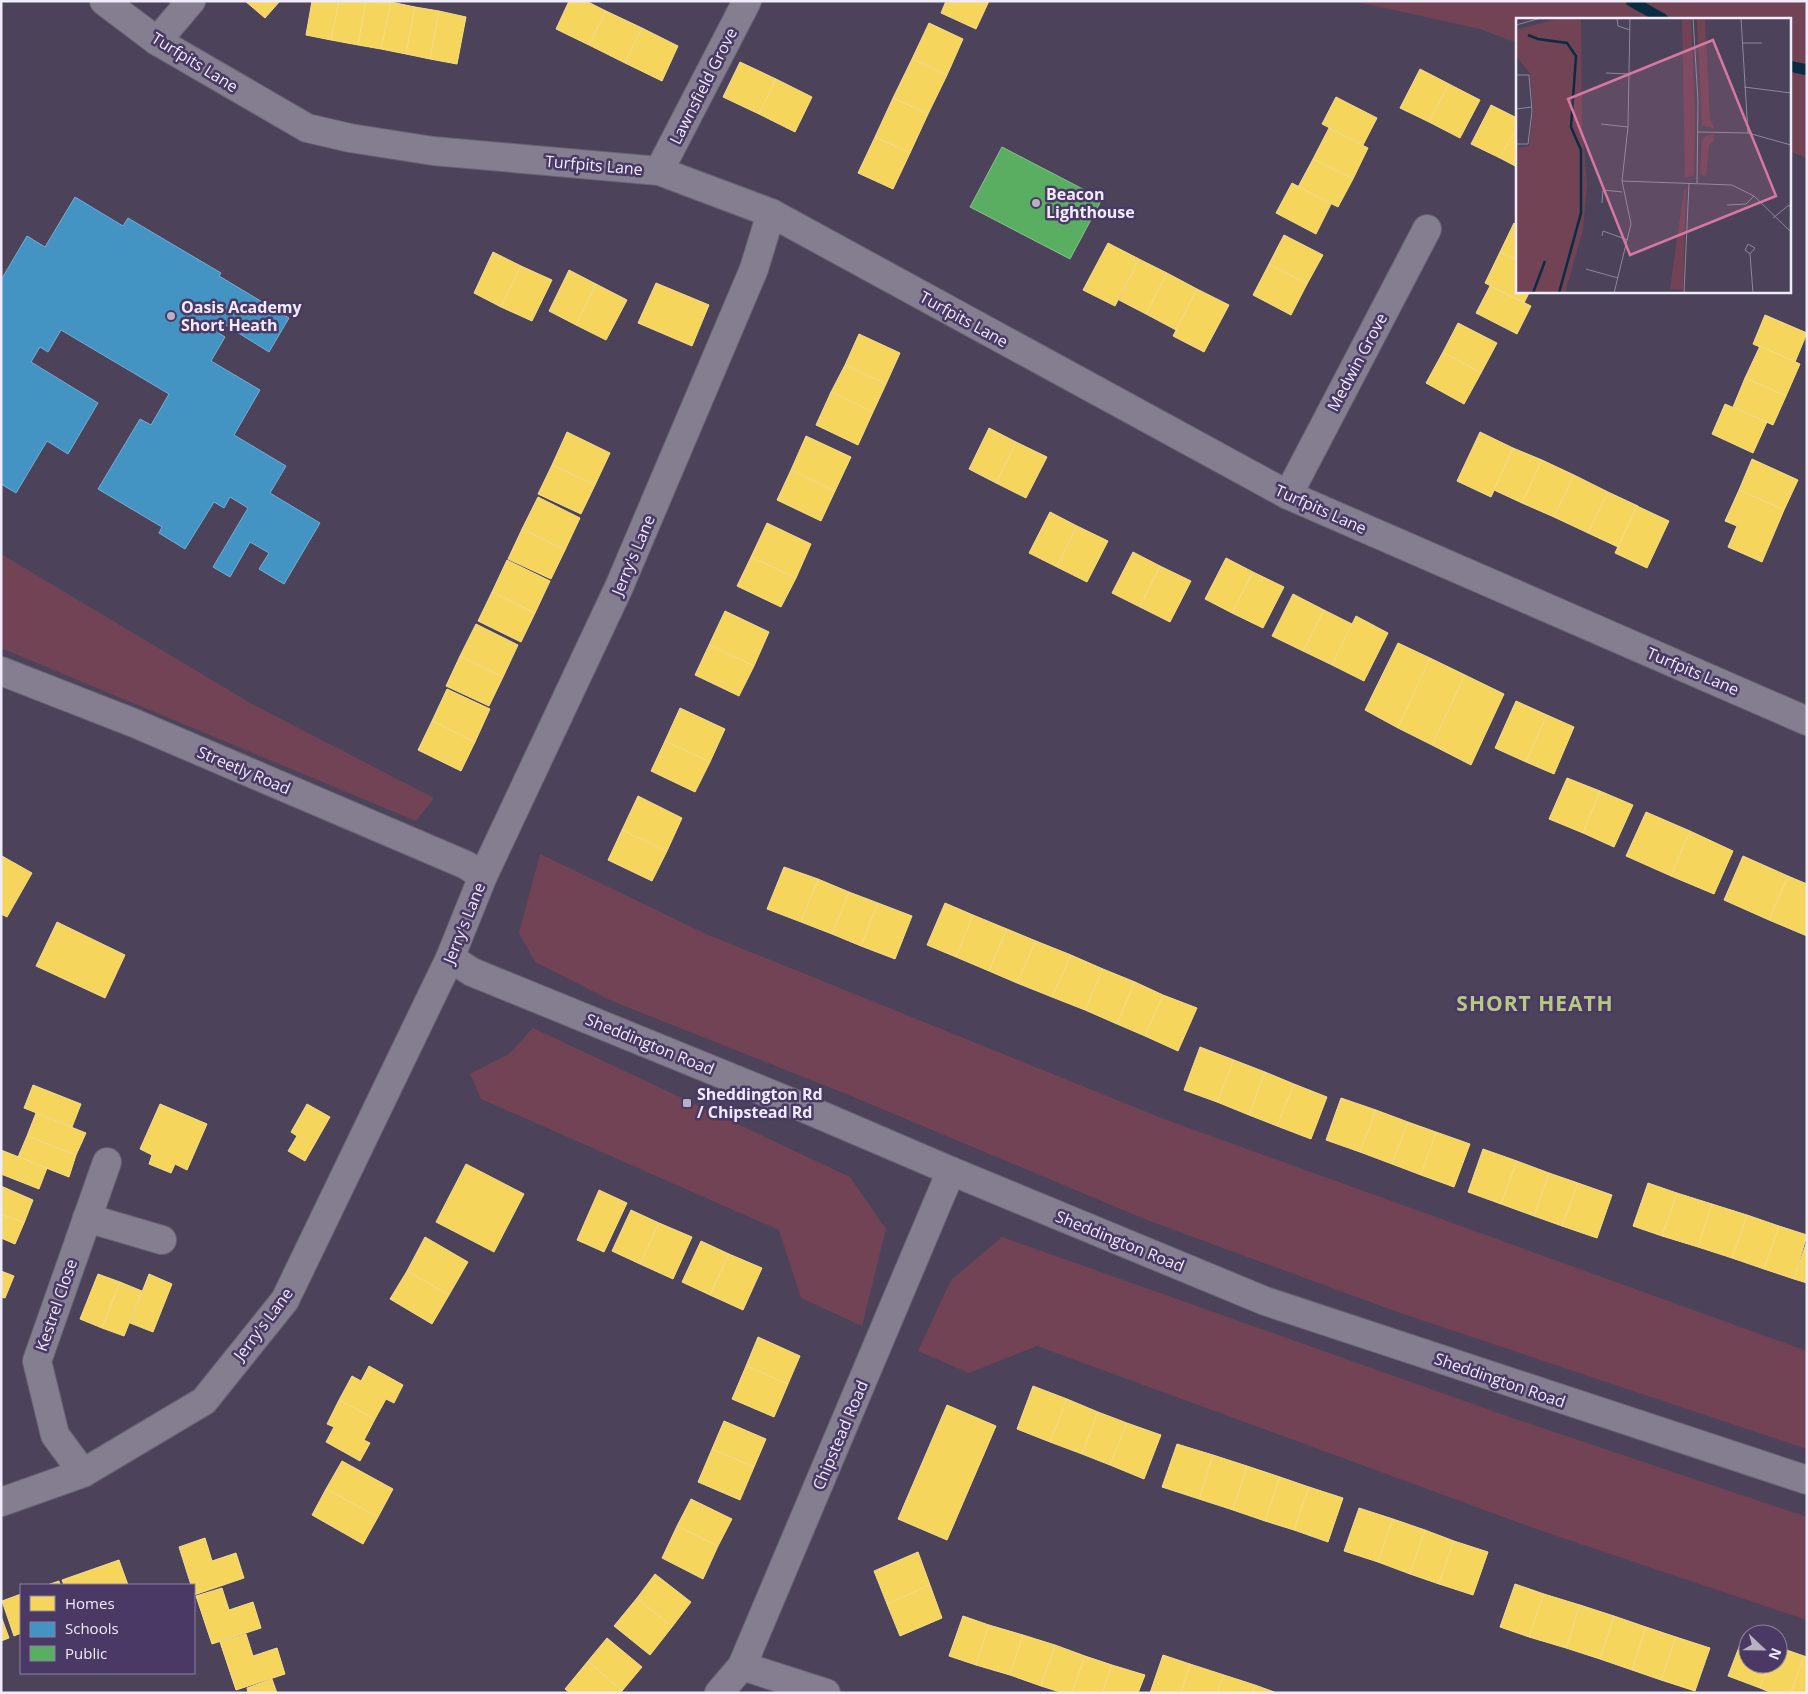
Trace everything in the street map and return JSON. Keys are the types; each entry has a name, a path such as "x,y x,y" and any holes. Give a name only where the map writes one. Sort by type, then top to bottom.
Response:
{"street":[{"name":"Turfpits Lane","path":"104,1 157,41 307,128 350,138 433,151 659,171 771,213 1288,495 1807,721"},
{"path":"157,41 190,1"},
{"name":"Lawnsfield Grove","path":"659,171 746,1"},
{"name":"Jerry's Lane","path":"1,1502 84,1473 204,1401 285,1300 450,958 484,876 619,587 754,270 771,213"},
{"name":"Medwin Grove","path":"1288,495 1427,230"},
{"name":"Streetly Road","path":"1,671 134,722 466,865 484,876"},
{"name":"Sheddington Road","path":"450,958 472,972 783,1099 1265,1301 1807,1480"},
{"name":"Kestrel Close","path":"84,1473 55,1435 37,1361 107,1162"},
{"name":"Chipstead Road","path":"719,1693 742,1666 951,1171"},
{"path":"87,1218 162,1240"},
{"path":"742,1666 826,1693"}],"shaded area":[{"path":"1353,1 1807,1 1807,158 1790,151 1790,18 1516,18 1516,43 1480,29"},
{"path":"1,554 252,704 434,798 416,821 1,648"},
{"path":"540,854 706,934 1164,1119 1807,1351 1807,1449 1403,1314 1147,1220 849,1095 612,1001 535,962 519,933"},
{"path":"533,1028 850,1177 886,1229 862,1326 801,1298 779,1230 481,1099 470,1074 509,1054"},
{"path":"1002,1237 1504,1415 1807,1517 1807,1620 1542,1531 1037,1346 969,1373 918,1351 951,1280"}],"building: Homes":[{"path":"245,1 280,1 265,18"},
{"path":"312,1 339,1 331,40 306,35"},
{"path":"339,1 366,1 358,45 331,40"},
{"path":"366,1 391,2 381,49 358,45"},
{"path":"569,1 586,1 606,11 589,45 556,29"},
{"path":"946,1 989,1 976,29 941,13"},
{"path":"391,2 415,7 406,54 381,49"},
{"path":"415,7 439,11 430,59 406,54"},
{"path":"439,11 466,17 457,64 430,59"},
{"path":"606,11 642,28 625,63 589,45"},
{"path":"929,23 963,39 947,75 912,59"},
{"path":"642,28 678,46 662,81 625,63"},
{"path":"912,59 947,75 928,114 893,98"},
{"path":"740,62 776,79 759,114 723,97"},
{"path":"1420,69 1449,84 1429,122 1400,108"},
{"path":"776,79 812,97 795,132 759,114"},
{"path":"1449,84 1480,100 1460,138 1429,122"},
{"path":"1336,97 1377,118 1363,145 1322,124"},
{"path":"893,98 928,114 910,153 875,137"},
{"path":"1491,105 1516,118 1516,129 1500,158 1471,144"},
{"path":"1329,128 1368,148 1353,179 1313,159"},
{"path":"1516,129 1516,166 1500,158"},
{"path":"875,137 910,153 893,189 858,173"},
{"path":"1313,159 1353,179 1338,207 1298,187"},
{"path":"1292,183 1331,204 1316,234 1276,213"},
{"path":"1514,223 1516,224 1516,260 1500,252"},
{"path":"1284,235 1323,255 1307,284 1269,264"},
{"path":"1108,243 1139,259 1115,306 1083,290"},
{"path":"493,252 521,266 501,307 474,293"},
{"path":"1500,252 1516,260 1516,292 1530,292 1524,303 1485,283"},
{"path":"1139,259 1167,273 1146,314 1119,300"},
{"path":"1269,264 1307,284 1291,315 1253,295"},
{"path":"521,266 552,280 532,321 501,307"},
{"path":"569,270 596,284 576,325 549,311"},
{"path":"1167,273 1197,289 1176,330 1146,314"},
{"path":"656,283 709,305 692,346 638,323"},
{"path":"596,284 627,300 606,340 576,325"},
{"path":"1490,286 1531,306 1517,334 1476,313"},
{"path":"1197,289 1229,305 1204,352 1173,336"},
{"path":"1765,315 1807,333 1795,362 1753,344"},
{"path":"1458,323 1497,343 1481,373 1443,352"},
{"path":"859,334 900,353 886,384 845,365"},
{"path":"1760,346 1800,364 1786,396 1745,378"},
{"path":"1443,352 1481,373 1464,404 1426,383"},
{"path":"845,365 886,384 873,412 831,392"},
{"path":"1745,378 1786,396 1773,425 1733,407"},
{"path":"831,392 873,412 858,445 816,425"},
{"path":"1725,404 1767,422 1753,453 1712,434"},
{"path":"989,428 1016,442 996,483 969,469"},
{"path":"567,432 610,453 595,485 552,465"},
{"path":"1480,432 1513,448 1491,497 1457,481"},
{"path":"806,436 851,457 835,491 791,470"},
{"path":"1016,442 1047,457 1026,498 996,483"},
{"path":"1513,448 1542,460 1522,503 1494,490"},
{"path":"1752,459 1798,480 1784,510 1739,490"},
{"path":"1542,460 1574,475 1554,517 1522,503"},
{"path":"552,465 595,485 581,514 538,494"},
{"path":"791,470 835,491 821,521 777,500"},
{"path":"1574,475 1608,492 1588,533 1554,517"},
{"path":"1739,490 1784,510 1762,562 1728,547 1737,526 1725,521"},
{"path":"1608,492 1638,506 1618,547 1588,533"},
{"path":"538,497 580,518 565,550 522,529"},
{"path":"1637,506 1669,521 1647,568 1615,553"},
{"path":"1050,512 1077,526 1057,567 1029,553"},
{"path":"767,523 811,544 796,578 751,557"},
{"path":"1077,526 1108,541 1087,582 1057,567"},
{"path":"522,529 565,550 551,579 508,559"},
{"path":"1133,552 1160,566 1140,607 1112,593"},
{"path":"751,557 796,578 781,607 737,586"},
{"path":"1226,558 1253,572 1232,613 1205,599"},
{"path":"507,560 550,581 535,613 492,592"},
{"path":"1160,566 1191,581 1170,622 1140,607"},
{"path":"1253,572 1284,587 1263,628 1232,613"},
{"path":"492,592 535,613 521,642 478,621"},
{"path":"1293,594 1324,610 1303,651 1272,636"},
{"path":"1324,610 1352,624 1332,665 1303,651"},
{"path":"725,611 769,632 754,666 709,645"},
{"path":"1356,616 1388,633 1364,681 1332,665"},
{"path":"476,624 518,645 503,677 460,656"},
{"path":"1398,643 1430,658 1398,728 1365,710"},
{"path":"709,645 754,666 739,696 695,675"},
{"path":"460,656 503,677 489,706 446,686"},
{"path":"1430,658 1465,675 1432,745 1398,728"},
{"path":"1465,675 1504,694 1471,765 1432,745"},
{"path":"447,689 490,709 475,742 432,721"},
{"path":"1516,701 1547,715 1526,762 1495,748"},
{"path":"680,708 725,729 710,762 665,741"},
{"path":"1547,715 1574,727 1554,774 1526,762"},
{"path":"432,721 475,742 461,771 418,750"},
{"path":"665,741 710,762 695,792 651,771"},
{"path":"1567,778 1600,791 1583,833 1549,819"},
{"path":"1600,791 1633,805 1614,847 1583,833"},
{"path":"638,796 682,818 667,851 622,830"},
{"path":"1646,812 1690,831 1671,876 1626,856"},
{"path":"622,830 667,851 652,881 608,860"},
{"path":"1690,831 1733,851 1714,894 1671,876"},
{"path":"2,856 32,873 7,917 1,914"},
{"path":"1743,856 1788,876 1769,920 1724,900"},
{"path":"784,867 818,879 801,922 767,909"},
{"path":"1788,876 1807,884 1807,936 1769,920"},
{"path":"818,879 849,892 832,934 801,922"},
{"path":"849,892 878,903 861,946 832,934"},
{"path":"878,903 912,916 895,959 861,946"},
{"path":"945,903 973,915 956,957 927,945"},
{"path":"973,915 1007,929 989,971 956,957"},
{"path":"57,922 125,955 105,998 36,966"},
{"path":"1007,929 1036,941 1017,983 989,971"},
{"path":"1036,941 1071,955 1052,997 1017,983"},
{"path":"1071,955 1103,969 1085,1010 1052,997"},
{"path":"1103,969 1135,982 1117,1024 1085,1010"},
{"path":"1135,982 1163,995 1145,1036 1117,1024"},
{"path":"1163,995 1197,1008 1178,1051 1145,1036"},
{"path":"1200,1047 1234,1060 1217,1102 1184,1090"},
{"path":"1234,1060 1265,1072 1249,1115 1217,1102"},
{"path":"1265,1072 1294,1084 1277,1126 1249,1115"},
{"path":"1294,1084 1327,1097 1311,1139 1277,1126"},
{"path":"33,1085 81,1104 72,1127 24,1108"},
{"path":"1341,1098 1376,1110 1360,1152 1326,1140"},
{"path":"160,1104 207,1124 187,1170 175,1164 171,1173 149,1164 152,1155 140,1149"},
{"path":"307,1104 330,1117 305,1161 288,1151 297,1136 291,1132"},
{"path":"1376,1110 1408,1122 1392,1164 1360,1152"},
{"path":"36,1113 86,1133 76,1155 27,1136"},
{"path":"1408,1122 1436,1132 1421,1175 1392,1164"},
{"path":"1436,1132 1470,1144 1454,1187 1421,1175"},
{"path":"27,1136 76,1155 69,1177 18,1157"},
{"path":"1483,1149 1517,1161 1501,1204 1468,1192"},
{"path":"1,1150 47,1168 39,1189 1,1174"},
{"path":"1517,1161 1549,1173 1534,1216 1501,1204"},
{"path":"466,1164 524,1194 494,1252 436,1222"},
{"path":"1549,1173 1578,1183 1562,1226 1534,1216"},
{"path":"1578,1183 1612,1195 1597,1238 1562,1226"},
{"path":"1648,1183 1677,1193 1662,1236 1633,1226"},
{"path":"1,1186 33,1200 24,1223 1,1214"},
{"path":"599,1190 627,1203 604,1252 577,1240"},
{"path":"1677,1193 1712,1204 1698,1247 1662,1236"},
{"path":"1712,1204 1747,1215 1732,1258 1698,1247"},
{"path":"631,1210 659,1223 640,1264 612,1251"},
{"path":"1,1214 24,1223 15,1244 1,1238"},
{"path":"1747,1215 1779,1226 1764,1269 1732,1258"},
{"path":"659,1223 692,1237 673,1279 640,1264"},
{"path":"1779,1226 1807,1235 1794,1279 1764,1269"},
{"path":"425,1237 468,1262 449,1295 407,1271"},
{"path":"701,1241 729,1254 710,1295 682,1282"},
{"path":"1807,1241 1807,1283 1794,1279"},
{"path":"729,1254 762,1268 743,1310 710,1295"},
{"path":"1,1271 14,1276 5,1298 1,1297"},
{"path":"407,1271 449,1295 432,1324 390,1299"},
{"path":"98,1274 120,1282 102,1328 80,1319"},
{"path":"149,1274 172,1284 153,1332 130,1323"},
{"path":"120,1282 142,1291 124,1336 102,1328"},
{"path":"758,1337 800,1356 788,1384 746,1366"},
{"path":"369,1366 403,1385 394,1403 386,1399 375,1419 339,1400 352,1376 361,1381"},
{"path":"746,1366 788,1384 774,1417 732,1399"},
{"path":"1033,1386 1067,1399 1050,1442 1017,1429"},
{"path":"1067,1399 1098,1412 1082,1454 1050,1442"},
{"path":"339,1400 375,1419 364,1440 370,1443 360,1461 326,1442 334,1427 327,1424"},
{"path":"947,1405 996,1426 947,1540 898,1519"},
{"path":"1098,1412 1127,1423 1110,1465 1082,1454"},
{"path":"724,1421 766,1439 754,1467 712,1449"},
{"path":"1127,1423 1161,1435 1144,1479 1110,1465"},
{"path":"1177,1444 1213,1455 1199,1499 1162,1487"},
{"path":"712,1449 754,1467 740,1500 698,1482"},
{"path":"1213,1455 1247,1466 1233,1510 1199,1499"},
{"path":"342,1461 393,1489 378,1517 326,1489"},
{"path":"1247,1466 1280,1477 1265,1521 1233,1510"},
{"path":"1280,1477 1309,1487 1294,1530 1265,1521"},
{"path":"1309,1487 1343,1498 1328,1542 1294,1530"},
{"path":"326,1489 378,1517 363,1544 312,1515"},
{"path":"691,1499 732,1519 718,1546 677,1526"},
{"path":"1359,1508 1393,1519 1378,1562 1344,1551"},
{"path":"1393,1519 1425,1530 1410,1574 1378,1562"},
{"path":"677,1526 718,1546 703,1579 662,1558"},
{"path":"1425,1530 1454,1541 1439,1584 1410,1574"},
{"path":"205,1538 212,1561 236,1553 244,1578 195,1595 195,1584 191,1584 179,1547"},
{"path":"1454,1541 1488,1552 1473,1595 1439,1584"},
{"path":"918,1552 930,1585 887,1604 874,1571"},
{"path":"119,1560 128,1584 64,1584 62,1580"},
{"path":"655,1574 691,1602 672,1627 637,1598"},
{"path":"1515,1584 1544,1594 1529,1637 1500,1627"},
{"path":"930,1585 942,1618 900,1636 887,1604"},
{"path":"222,1588 229,1610 253,1602 261,1628 212,1644 196,1596"},
{"path":"20,1594 20,1633 14,1636 2,1601"},
{"path":"1544,1594 1580,1605 1566,1648 1529,1637"},
{"path":"637,1598 672,1627 650,1655 614,1626"},
{"path":"1580,1605 1614,1616 1600,1659 1566,1648"},
{"path":"1,1616 9,1638 1,1641"},
{"path":"963,1616 989,1625 976,1665 949,1656"},
{"path":"1614,1616 1646,1627 1632,1670 1600,1659"},
{"path":"989,1625 1023,1635 1010,1675 976,1665"},
{"path":"1646,1627 1676,1637 1661,1680 1632,1670"},
{"path":"246,1634 253,1656 277,1648 285,1674 236,1690 220,1642"},
{"path":"1023,1635 1055,1645 1041,1686 1010,1675"},
{"path":"1676,1637 1710,1648 1695,1691 1661,1680"},
{"path":"607,1638 642,1667 622,1691 588,1661"},
{"path":"1055,1645 1085,1656 1072,1693 1063,1693 1041,1686"},
{"path":"1738,1650 1738,1674 1765,1674 1760,1688 1728,1676"},
{"path":"1788,1650 1804,1656 1791,1693 1772,1693 1760,1688 1765,1674 1788,1674"},
{"path":"1163,1655 1190,1664 1181,1693 1150,1693"},
{"path":"1085,1656 1112,1665 1102,1693 1072,1693"},
{"path":"1804,1656 1807,1657 1807,1693 1791,1693"},
{"path":"588,1661 622,1691 621,1693 570,1693 565,1689"},
{"path":"1190,1664 1224,1675 1217,1693 1181,1693"},
{"path":"1112,1665 1145,1675 1138,1693 1102,1693"},
{"path":"1224,1675 1255,1685 1252,1693 1217,1693"},
{"path":"272,1679 277,1693 248,1693 247,1688"},
{"path":"1255,1685 1277,1693 1252,1693"}],"building: Schools":[{"path":"75,197 123,226 128,218 221,273 219,276 289,318 269,352 224,324 219,333 225,337 211,361 260,390 234,435 286,466 270,493 320,523 284,584 259,569 269,553 250,542 230,577 213,567 248,508 230,497 224,508 214,502 185,549 159,533 162,527 98,489 140,419 151,425 169,394 61,330 48,352 40,347 31,362 98,403 68,454 47,441 16,493 1,484 1,280 27,236 45,247"}],"building: Public":[{"name":"Beacon Lighthouse","path":"1002,147 1102,199 1070,259 970,207"}],"waterway":[{"path":"1631,1 1661,18"},
{"path":"1790,66 1807,70"}],"place":[{"name":"Beacon Lighthouse","path":"1036,203"},
{"name":"Oasis Academy Short Heath","path":"171,316"},
{"name":"Sheddington Rd / Chipstead Rd","path":"687,1103"}],"district":[{"name":"SHORT HEATH","path":"1535,1003"}]}
